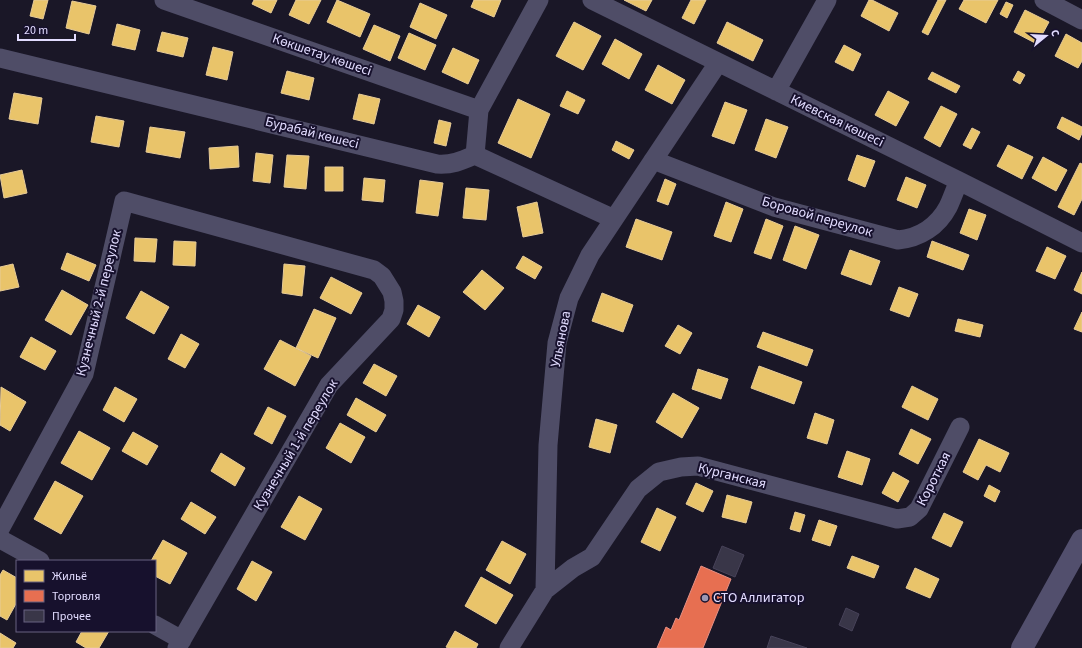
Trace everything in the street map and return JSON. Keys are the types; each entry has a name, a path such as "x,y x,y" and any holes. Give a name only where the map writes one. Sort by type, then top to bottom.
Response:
{"main road":[{"path":"1022,648 1082,540"}],"street":[{"name":"Көкшетау көшесі","path":"164,0 479,110"},
{"path":"539,0 479,110 475,155 614,218"},
{"name":"Киевская көшесі","path":"592,0 1082,243"},
{"path":"776,91 827,0"},
{"path":"1044,0 1082,20"},
{"name":"Бурабай көшесі","path":"0,58 437,164 454,163 475,155"},
{"name":"Ульянова","path":"545,590 548,445 557,343 569,298 590,255 718,63"},
{"name":"Боровой переулок","path":"653,160 774,207 898,240 909,239 920,235 931,227 948,207 959,181"},
{"name":"Кузнечный 2-й переулок","path":"0,529 84,374 124,201"},
{"name":"Кузнечный 1-й переулок","path":"124,201 374,270 382,276 392,292 394,301 394,310 391,319 329,385 180,644"},
{"name":"Короткая","path":"897,518 910,517 919,509 960,427"},
{"name":"Курганская","path":"545,590 573,568 592,557 638,489 659,472 681,467 698,466 897,518"},
{"path":"0,539 38,560"},
{"path":"509,648 545,590"},
{"path":"156,626 180,644"}],"building: Жильё":[{"path":"34,0 48,0 43,19 30,16"},
{"path":"254,0 277,0 271,13 252,4"},
{"path":"296,0 321,0 309,24 289,15"},
{"path":"337,0 370,14 360,37 327,22"},
{"path":"474,0 501,0 494,17 471,7"},
{"path":"624,0 652,0 646,11"},
{"path":"691,0 706,0 694,24 682,18"},
{"path":"869,0 872,0 898,13 889,31 861,16"},
{"path":"938,0 946,0 928,35 922,32"},
{"path":"964,0 998,0 986,23 959,9"},
{"path":"72,1 96,6 89,34 66,28"},
{"path":"1006,2 1013,5 1007,18 1000,14"},
{"path":"420,3 447,15 436,39 410,27"},
{"path":"1025,10 1049,22 1037,44 1014,32"},
{"path":"574,22 601,36 583,70 556,56"},
{"path":"727,22 763,40 753,61 717,43"},
{"path":"117,24 140,30 135,50 112,45"},
{"path":"374,25 400,36 390,61 363,49"},
{"path":"162,32 188,38 183,57 157,51"},
{"path":"409,33 436,45 425,70 398,58"},
{"path":"1066,34 1082,43 1082,61 1078,68 1055,56"},
{"path":"615,39 642,54 629,79 602,64"},
{"path":"844,45 861,54 853,71 835,62"},
{"path":"213,47 233,52 227,80 206,75"},
{"path":"453,48 479,60 468,84 442,72"},
{"path":"658,65 685,80 672,104 645,90"},
{"path":"287,71 314,78 309,100 281,93"},
{"path":"1018,71 1025,75 1020,84 1013,80"},
{"path":"932,72 960,86 956,93 928,79"},
{"path":"567,91 585,100 578,114 560,106"},
{"path":"888,91 909,102 896,126 875,115"},
{"path":"14,93 42,98 38,124 9,119"},
{"path":"359,94 380,99 374,124 353,119"},
{"path":"518,99 550,114 531,158 498,143"},
{"path":"725,102 747,110 734,144 712,136"},
{"path":"941,106 957,114 940,147 924,138"},
{"path":"96,116 124,121 119,147 91,142"},
{"path":"1062,117 1082,127 1082,133 1079,140 1057,128"},
{"path":"766,119 788,127 776,158 755,150"},
{"path":"439,120 451,123 446,146 434,143"},
{"path":"150,127 185,132 180,158 146,152"},
{"path":"972,128 980,132 971,149 963,145"},
{"path":"616,141 634,150 629,159 612,150"},
{"path":"1008,145 1033,157 1022,179 997,166"},
{"path":"238,146 239,167 210,169 209,148"},
{"path":"256,153 273,155 270,183 253,181"},
{"path":"287,155 309,156 306,189 284,187"},
{"path":"857,155 875,161 865,187 848,180"},
{"path":"1043,157 1067,170 1056,191 1032,178"},
{"path":"1080,163 1082,164 1082,199 1074,215 1058,207"},
{"path":"325,167 343,167 343,191 325,191"},
{"path":"22,170 27,193 4,198 0,175"},
{"path":"906,177 926,185 917,208 897,200"},
{"path":"364,178 385,180 383,202 362,200"},
{"path":"665,179 676,184 668,205 657,201"},
{"path":"420,180 443,183 438,216 416,213"},
{"path":"466,188 489,190 486,220 463,218"},
{"path":"537,202 543,233 523,237 517,207"},
{"path":"726,202 743,209 731,242 714,236"},
{"path":"969,209 986,215 977,240 960,233"},
{"path":"636,219 672,232 662,260 626,247"},
{"path":"766,219 783,226 771,259 754,253"},
{"path":"795,226 819,235 806,269 783,260"},
{"path":"135,238 157,239 155,262 134,261"},
{"path":"174,241 196,242 195,266 173,265"},
{"path":"932,241 969,255 963,270 927,257"},
{"path":"1047,247 1066,256 1055,279 1036,271"},
{"path":"850,250 880,261 871,285 841,274"},
{"path":"67,253 96,265 89,281 61,269"},
{"path":"523,256 542,267 535,279 516,268"},
{"path":"13,264 19,287 0,291 0,267"},
{"path":"284,264 305,266 302,296 282,293"},
{"path":"482,270 504,288 485,310 463,292"},
{"path":"1082,272 1082,294 1074,290"},
{"path":"331,277 362,293 351,314 320,298"},
{"path":"899,287 918,294 909,317 890,310"},
{"path":"62,290 88,305 71,335 45,320"},
{"path":"141,291 169,307 154,334 126,318"},
{"path":"602,293 633,305 623,332 592,321"},
{"path":"418,305 440,317 429,337 407,324"},
{"path":"314,309 336,318 318,358 296,348"},
{"path":"1082,312 1082,332 1074,329"},
{"path":"958,319 983,325 980,337 955,331"},
{"path":"678,325 692,333 680,354 665,346"},
{"path":"763,332 813,350 807,366 757,347"},
{"path":"181,334 199,344 185,368 168,359"},
{"path":"31,337 56,351 45,370 20,357"},
{"path":"280,340 311,356 295,386 264,369"},
{"path":"374,364 397,376 386,396 363,383"},
{"path":"759,366 802,382 794,404 751,388"},
{"path":"698,369 728,379 721,399 692,389"},
{"path":"912,386 938,399 928,420 902,407"},
{"path":"1,387 26,402 10,431 0,425"},
{"path":"115,387 137,399 124,422 103,410"},
{"path":"673,393 699,408 682,438 656,422"},
{"path":"356,398 386,415 376,432 347,415"},
{"path":"268,407 286,416 272,444 254,434"},
{"path":"815,413 834,420 827,444 807,438"},
{"path":"596,419 617,425 610,453 589,447"},
{"path":"340,423 365,437 351,463 326,448"},
{"path":"911,429 931,439 918,464 899,454"},
{"path":"79,431 110,448 92,480 61,463"},
{"path":"133,432 158,446 147,465 122,451"},
{"path":"979,439 1009,453 1000,472 986,465 978,480 963,472"},
{"path":"847,451 870,459 862,485 838,477"},
{"path":"221,453 245,468 235,486 211,471"},
{"path":"893,472 909,481 898,502 882,493"},
{"path":"55,481 83,496 61,534 34,519"},
{"path":"696,483 713,491 703,512 686,504"},
{"path":"989,485 1000,491 995,502 984,496"},
{"path":"727,495 752,502 746,523 722,517"},
{"path":"299,496 322,509 305,540 281,527"},
{"path":"191,502 216,517 205,534 181,519"},
{"path":"657,508 676,517 660,551 641,542"},
{"path":"795,512 805,515 800,532 790,529"},
{"path":"944,513 963,522 951,547 932,538"},
{"path":"819,520 837,526 830,546 812,540"},
{"path":"163,540 187,553 170,584 156,577 156,560 152,560"},
{"path":"502,541 526,554 510,584 486,570"},
{"path":"852,556 879,566 874,578 847,568"},
{"path":"252,561 272,572 256,601 237,589"},
{"path":"915,568 939,579 930,598 906,588"},
{"path":"3,570 16,577 16,604 7,620 0,616 0,575"},
{"path":"481,577 513,595 496,624 465,606"},
{"path":"455,631 478,644 476,648 446,647"},
{"path":"81,632 108,632 99,648 86,648 76,642"},
{"path":"0,633 16,643 13,648 0,648"}],"building: Торговля":[{"name":"СТО Аллигатор","path":"701,566 731,579 703,648 657,648 666,627 671,630 676,618 679,620"}],"building: Прочее":[{"path":"722,546 744,555 735,577 713,568"},
{"path":"846,608 859,614 852,631 839,625"},
{"path":"771,636 807,648 767,648"}],"place":[{"name":"СТО Аллигатор","path":"705,598"}]}
